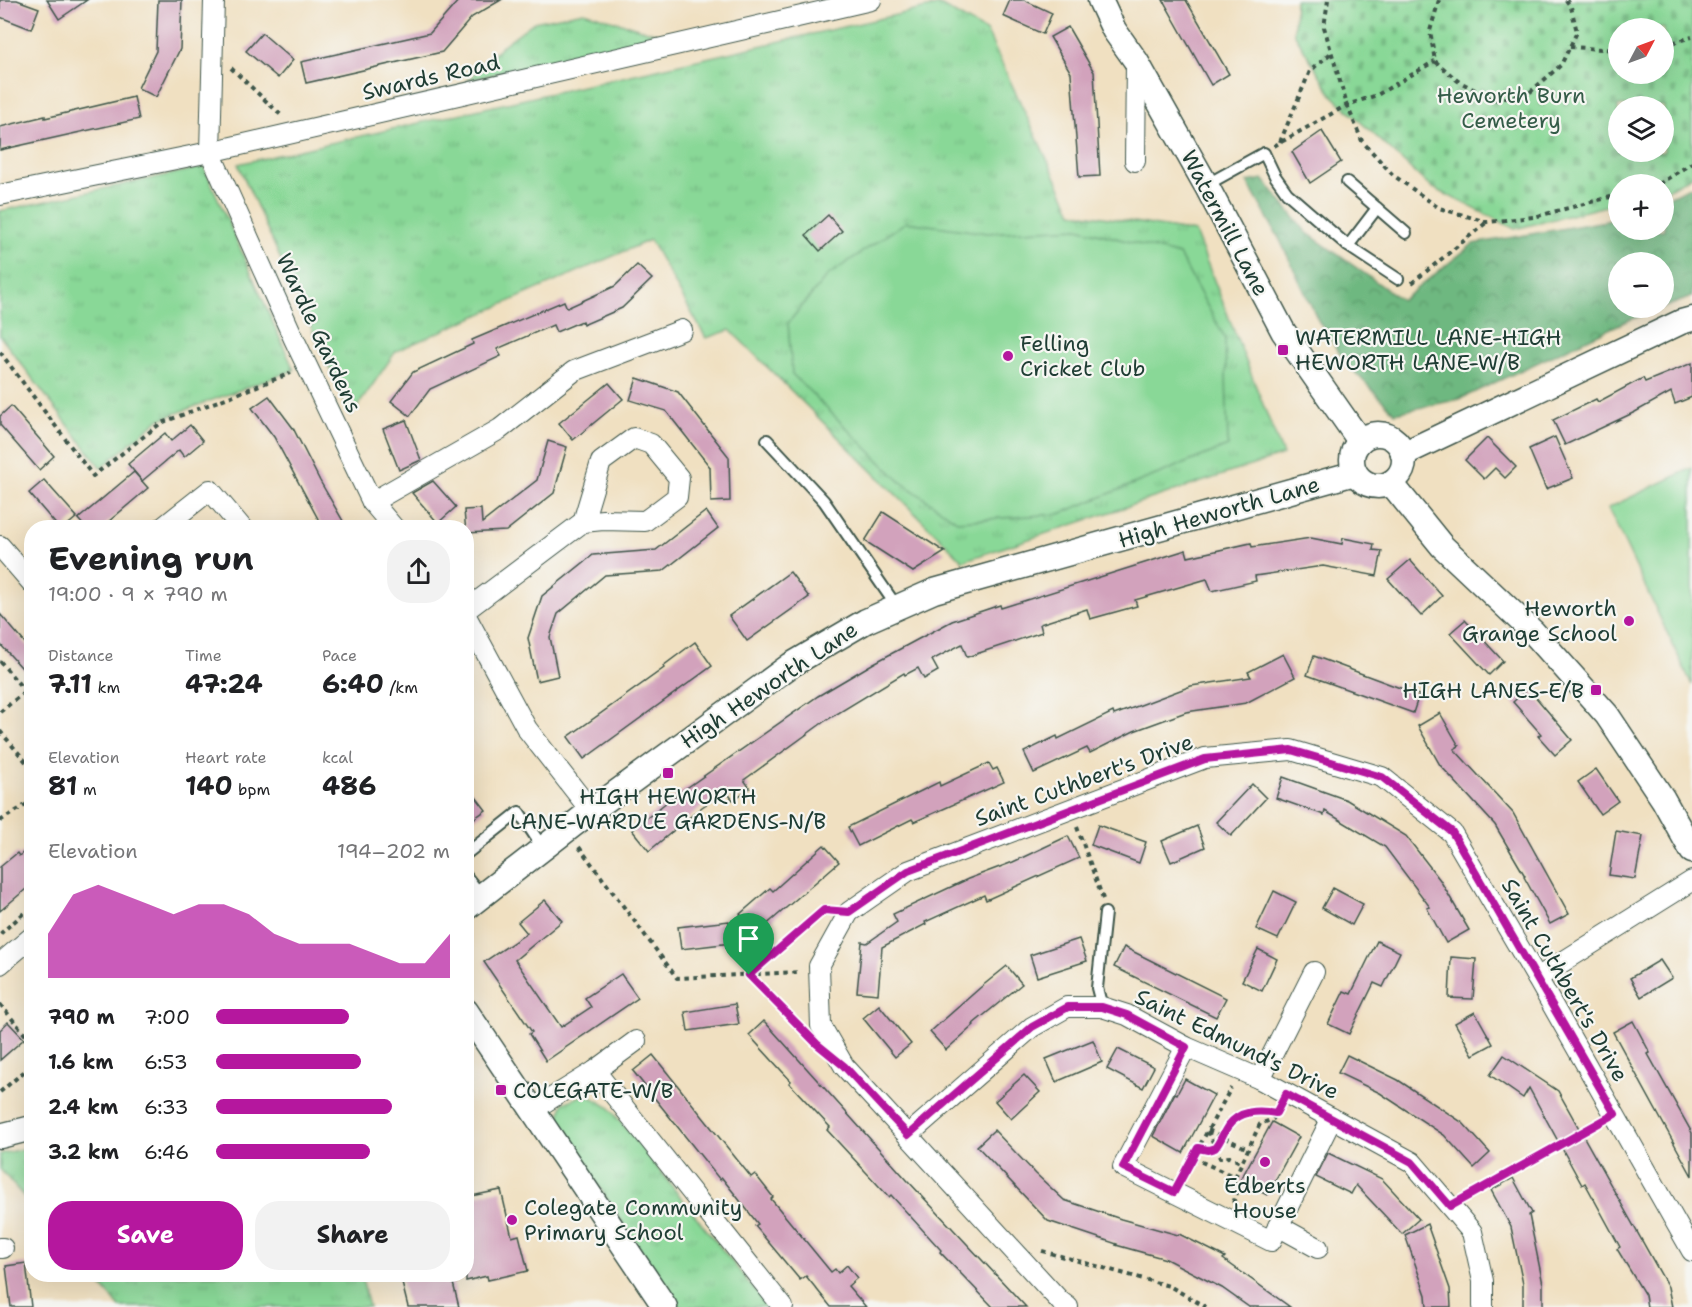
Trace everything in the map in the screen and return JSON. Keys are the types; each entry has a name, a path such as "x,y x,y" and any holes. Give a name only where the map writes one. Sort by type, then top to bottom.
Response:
{"street":[{"path":"210,152 214,0"},
{"name":"Swards Road","path":"0,195 210,152 871,0"},
{"name":"Watermill Lane","path":"1100,0 1114,30 1136,62 1206,185 1283,331 1360,441"},
{"path":"1135,161 1136,62"},
{"name":"Wardle Gardens","path":"210,152 307,367 372,502 387,520"},
{"path":"1403,454 1681,322 1692,320"},
{"path":"372,502 500,429 574,371 682,330"},
{"path":"1375,434 1384,435 1398,443 1403,454 1404,467 1400,475 1391,483 1380,487 1363,482 1355,473 1352,459 1354,450 1360,441 1375,434"},
{"path":"474,604 583,522 645,521 677,496 679,478 651,444 634,438 602,462 583,522"},
{"name":"High Heworth Lane","path":"474,902 591,811 791,665 835,638 897,606 934,591 1355,473"},
{"path":"1391,483 1442,546 1533,632 1607,715 1663,799 1692,851"},
{"path":"172,520 210,490 235,520"},
{"path":"0,546 24,574"},
{"path":"474,631 528,729 591,811"},
{"name":"Saint Cuthbert's Drive","path":"1068,1307 844,1066 821,1026 819,966 849,912 908,871 1205,759 1291,750 1382,777 1452,832 1538,978 1692,1251"},
{"path":"1538,978 1692,881"},
{"path":"0,964 24,944"},
{"path":"1260,1079 1314,972"},
{"name":"Saint Edmund's Drive","path":"908,1135 1032,1027 1068,1007 1102,1007 1127,1015 1186,1047 1260,1079 1412,1162 1472,1232 1483,1281 1483,1307"},
{"path":"474,1023 665,1307"},
{"path":"534,1109 595,1071 636,1041"},
{"path":"1186,1047 1123,1167 1271,1241 1332,1118"},
{"path":"595,1071 783,1307"},
{"path":"0,1136 24,1130"},
{"path":"1278,1226 1318,1248"}],"lane":[{"path":"1206,185 1264,153 1275,176 1287,193 1348,246 1398,279"},
{"path":"1347,182 1406,233"},
{"path":"1348,246 1377,208"},
{"path":"767,440 824,501 897,606"},
{"path":"474,848 519,812 543,848"},
{"path":"1102,1007 1097,988 1105,913"}],"path":[{"path":"1328,0 1323,27 1347,105 1362,141 1393,175 1439,208 1487,222 1534,217 1608,198"},
{"path":"1439,0 1430,32 1435,61 1458,81 1494,100 1528,94 1561,65 1577,32 1571,7 1566,0"},
{"path":"1674,42 1692,38"},
{"path":"1570,47 1608,49"},
{"path":"212,51 299,132"},
{"path":"1331,53 1310,71 1279,143 1347,105 1377,95 1435,61"},
{"path":"1674,174 1692,163"},
{"path":"1398,279 1409,285 1487,222"},
{"path":"0,352 93,476 161,423 307,367"},
{"path":"0,661 24,691"},
{"path":"0,712 24,693"},
{"path":"0,731 24,760"},
{"path":"0,821 24,806"},
{"path":"1071,809 1104,902 1105,913"},
{"path":"566,830 677,978 819,971"},
{"path":"749,975 824,910 849,912"},
{"path":"749,975 809,1036"},
{"path":"0,1004 24,1033"},
{"path":"0,1092 24,1072"},
{"path":"1226,1219 1238,1193 1235,1178 1260,1124 1273,1119 1286,1094"},
{"path":"1174,1192 1225,1098"},
{"path":"1198,1148 1208,1150 1215,1148 1227,1127 1236,1118 1249,1111 1276,1113"},
{"path":"1450,1206 1615,1114"},
{"path":"1208,1130 1248,1149"},
{"path":"1208,1130 1220,1158"},
{"path":"1213,1167 1220,1158 1230,1156 1242,1163"},
{"path":"1192,1158 1235,1178"},
{"path":"1006,1242 1169,1286 1206,1307"}],"green space":[{"name":"Heworth Burn Cemetery","path":"1295,0 1692,0 1692,176 1674,186 1674,174 1608,174 1608,206 1515,229 1429,186 1332,95 1294,33"},
{"path":"940,5 987,32 1072,212 1195,232 1283,455 963,561 730,330 706,338 650,240 396,351 351,416 238,164"},
{"path":"584,12 668,37 468,80 503,45 534,22"},
{"path":"204,167 294,370 158,420 101,468 0,336 0,211"},
{"path":"1263,179 1306,232 1402,300 1473,244 1608,221 1608,240 1674,240 1674,194 1692,186 1692,297 1674,303 1674,252 1608,252 1608,318 1635,318 1460,399 1395,413 1346,363 1319,322 1280,240 1247,182"},
{"name":"Felling Cricket Club","path":"906,222 987,233 1078,228 1179,255 1225,338 1228,446 1059,514 957,521 901,482 792,374 788,323 827,276"},
{"path":"1692,468 1692,685 1608,508"},
{"path":"586,1094 609,1107 768,1307 678,1307 558,1124 563,1103"},
{"path":"24,1149 24,1197 0,1169 0,1154"},
{"path":"98,1282 363,1282 369,1307 120,1307"}],"building":[{"path":"0,0 17,0 39,8 31,29 0,17"},
{"path":"47,0 87,0 59,19"},
{"path":"158,0 182,0 180,49 156,97 138,88 156,51"},
{"path":"459,0 501,0 472,17 442,52 306,83 301,62 430,33"},
{"path":"1010,0 1024,0 1052,13 1043,34 1003,16"},
{"path":"1163,0 1186,0 1229,74 1211,85"},
{"path":"1068,27 1094,72 1100,176 1079,177 1071,73 1050,37"},
{"path":"262,33 293,60 278,78 246,51"},
{"path":"134,97 139,119 0,150 0,127"},
{"path":"1322,131 1341,162 1310,183 1292,152"},
{"path":"828,215 842,231 820,251 806,235"},
{"path":"637,265 652,279 622,308 583,325 582,321 556,332 553,325 497,349 501,356 430,389 410,416 391,401 413,372 473,344 472,340 564,301 567,308 615,286"},
{"path":"1692,363 1692,397 1675,404 1671,392 1565,445 1553,420 1596,399 1598,402 1643,378 1645,382"},
{"path":"637,378 678,392 729,457 730,501 711,502 710,467 666,411 630,400"},
{"path":"609,383 623,399 573,440 559,423"},
{"path":"269,396 293,428 342,520 319,520 274,437 252,408"},
{"path":"11,406 54,456 39,470 0,425 0,416"},
{"path":"406,420 421,460 399,470 383,429"},
{"path":"190,425 203,441 184,457 179,450 142,481 128,464 165,433 171,441"},
{"path":"1555,437 1573,478 1546,489 1529,449"},
{"path":"1487,438 1516,467 1505,478 1495,468 1484,479 1465,460"},
{"path":"548,441 567,447 554,493 506,531 474,533 474,520 465,520 464,510 481,509 482,523 537,480"},
{"path":"134,472 148,488 110,520 78,519"},
{"path":"44,480 77,517 73,520 52,520 29,493"},
{"path":"433,481 456,507 441,520 435,520 412,493"},
{"path":"706,511 718,528 663,571 605,575 558,614 550,637 558,676 537,681 528,638 542,596 593,555 656,550"},
{"path":"883,512 945,552 913,572 865,541"},
{"path":"1311,538 1342,544 1343,538 1374,544 1373,550 1382,551 1377,576 1323,566 1255,576 1256,581 1212,591 1207,579 1135,600 1137,606 1090,619 1087,609 1040,624 1042,632 967,657 962,644 932,660 938,671 924,679 918,668 905,675 904,673 825,721 744,780 750,788 733,800 726,791 702,807 649,851 632,830 668,801 818,696 952,621 1186,550 1188,557 1251,543 1252,547"},
{"path":"1410,560 1442,596 1421,616 1388,579"},
{"path":"790,572 809,597 747,641 729,616"},
{"path":"0,614 24,642 24,670 0,644"},
{"path":"1465,620 1503,661 1489,675 1450,633"},
{"path":"695,642 712,666 584,759 568,737 664,668 663,666"},
{"path":"1283,654 1295,677 1246,703 1186,712 1134,731 1090,753 1087,748 1034,773 1024,752 1057,736 1058,739 1113,712 1114,715 1191,686 1251,677 1248,672"},
{"path":"1314,656 1419,695 1413,713 1307,675"},
{"path":"1528,688 1572,740 1555,755 1538,736 1541,734 1513,702"},
{"path":"1440,713 1459,746 1454,749 1513,813 1569,914 1550,924 1495,825 1440,765 1418,726"},
{"path":"989,763 993,770 997,768 1004,782 914,822 912,819 858,846 848,827 939,782 940,786"},
{"path":"1596,769 1618,801 1600,814 1578,782"},
{"path":"1283,777 1347,800 1406,836 1440,880 1469,930 1446,943 1427,908 1430,907 1385,847 1325,811 1324,815 1276,798"},
{"path":"1252,784 1266,798 1231,836 1216,822"},
{"path":"474,794 486,810 474,818"},
{"path":"1098,825 1146,842 1139,863 1091,845"},
{"path":"1197,826 1205,847 1171,862 1162,841"},
{"path":"1616,831 1643,836 1635,879 1609,875"},
{"path":"1068,836 1079,858 986,900 984,895 925,922 926,924 882,947 878,994 857,992 862,942 867,943 897,922 893,914"},
{"path":"824,845 839,862 757,933 740,914 770,888 773,891"},
{"path":"24,852 24,891 0,911 0,867 17,853 19,856"},
{"path":"1333,888 1363,904 1352,925 1322,908"},
{"path":"1274,891 1296,902 1278,939 1256,929"},
{"path":"545,900 562,921 515,960 561,1027 591,1007 585,998 621,974 638,998 546,1061 529,1034 532,1032 484,962 527,933 518,922"},
{"path":"729,921 731,943 681,949 678,927"},
{"path":"1079,939 1087,961 1037,977 1030,955"},
{"path":"1377,941 1400,952 1383,987 1374,983 1349,1034 1328,1024 1344,991 1351,994"},
{"path":"1124,947 1226,998 1216,1017 1114,967"},
{"path":"1258,949 1277,959 1262,991 1242,981"},
{"path":"1451,957 1476,959 1473,999 1449,998"},
{"path":"1660,960 1672,978 1641,997 1630,978"},
{"path":"1007,966 1022,984 973,1024 946,1050 930,1032"},
{"path":"735,1004 739,1024 688,1031 685,1012"},
{"path":"879,1005 911,1044 895,1057 863,1018"},
{"path":"1475,1012 1493,1044 1473,1055 1455,1023"},
{"path":"764,1021 907,1180 1026,1307 993,1307 940,1252 941,1250 891,1195 889,1197 827,1130 830,1127 749,1035"},
{"path":"1633,1021 1650,1053 1648,1054 1692,1133 1692,1176 1613,1032"},
{"path":"8,1022 24,1039 0,1060 0,1030"},
{"path":"1093,1040 1102,1062 1056,1082 1046,1059"},
{"path":"1118,1049 1154,1067 1143,1088 1107,1069"},
{"path":"653,1055 751,1177 755,1174 773,1197 771,1199 831,1272 835,1269 838,1273 847,1265 857,1278 848,1286 866,1307 831,1307 806,1276 800,1280 755,1226 758,1224 722,1178 720,1180 633,1071"},
{"path":"1347,1055 1398,1080 1463,1123 1490,1153 1474,1168 1444,1135 1380,1093 1338,1073"},
{"path":"1504,1055 1558,1091 1668,1287 1672,1307 1647,1307 1645,1295 1617,1249 1620,1247 1585,1183 1582,1185 1529,1088 1523,1098 1490,1075"},
{"path":"1024,1075 1040,1092 1011,1119 995,1101"},
{"path":"1185,1079 1214,1095 1183,1153 1153,1136 1175,1093 1177,1094"},
{"path":"1272,1122 1299,1137 1267,1195 1240,1181"},
{"path":"994,1130 1064,1200 1121,1219 1179,1234 1225,1257 1223,1259 1290,1307 1249,1307 1222,1288 1166,1259 1116,1245 1048,1221 977,1146"},
{"path":"1328,1153 1382,1179 1419,1219 1402,1234 1356,1185 1351,1194 1316,1177"},
{"path":"1513,1178 1532,1213 1529,1215 1543,1284 1543,1307 1523,1307 1523,1284 1511,1227 1491,1190"},
{"path":"501,1190 512,1237 519,1235 528,1271 488,1280 487,1276 474,1279 474,1195"},
{"path":"1427,1224 1450,1289 1451,1307 1427,1307 1426,1295 1405,1235"},
{"path":"24,1263 24,1282 28,1282 31,1307 11,1307 6,1266"},
{"path":"402,1282 453,1282 459,1307 408,1307"}],"place":[{"name":"WATERMILL LANE-HIGH HEWORTH LANE-W/B","path":"1283,350"},
{"name":"Felling Cricket Club","path":"1008,356"},
{"name":"Heworth Grange School","path":"1629,621"},
{"name":"HIGH LANES-E/B","path":"1596,690"},
{"name":"HIGH HEWORTH LANE-WARDLE GARDENS-N/B","path":"668,773"},
{"name":"COLEGATE-W/B","path":"501,1090"},
{"name":"Edberts House","path":"1265,1162"},
{"name":"Colegate Community Primary School","path":"512,1220"}],"route":[{"path":"1291,750 1382,777 1452,832 1615,1114 1450,1206 1412,1162 1286,1094 1276,1113 1249,1111 1236,1118 1227,1127 1215,1148 1208,1150 1198,1148 1174,1192 1123,1167 1186,1047 1127,1015 1102,1007 1068,1007 1032,1027 908,1135 844,1066 817,1044 749,975 824,910 849,912 908,871 1205,759 1291,750"}]}
